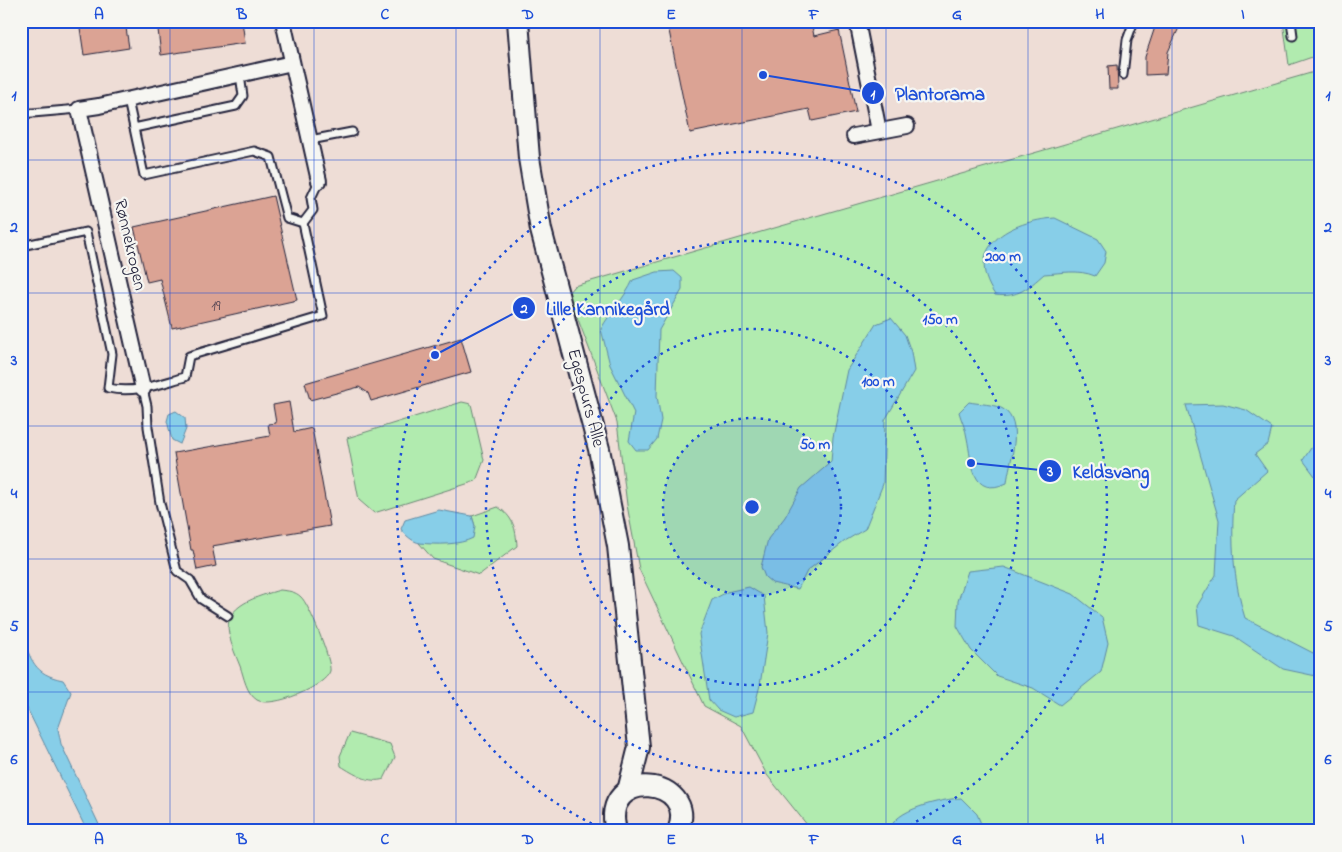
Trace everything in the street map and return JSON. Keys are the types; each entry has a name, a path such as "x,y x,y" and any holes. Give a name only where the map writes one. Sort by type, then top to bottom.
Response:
{"street":[{"path":"283,21 319,181"},
{"name":"Egespurs Alle","path":"518,21 528,151 541,230 599,449 615,528 626,611 639,747 628,791 620,799 615,810 614,821 616,831"},
{"path":"857,21 880,131"},
{"path":"79,109 128,100 292,63"},
{"name":"Rønnekrogen","path":"79,109 143,389"},
{"path":"854,136 907,126"},
{"name":"Egespurs Alle","path":"639,747 659,787"},
{"path":"628,791 643,786 659,787 666,791 677,803 680,810 680,829"}],"lane":[{"path":"1123,75 1127,40 1134,21"},
{"path":"1291,21 1292,36"},
{"path":"134,128 236,106 243,96 240,75"},
{"path":"128,100 144,174 254,151 272,157 287,218 303,223"},
{"path":"21,114 79,109"},
{"path":"310,140 352,132"},
{"path":"21,246 86,232 112,354 108,388 124,392 143,389 185,377 189,356 323,316 303,223 313,210 311,198 319,181"},
{"path":"143,389 160,503 177,571 190,580 201,599 228,616"}],"green space":[{"path":"1283,21 1321,21 1321,54 1289,65"},
{"path":"1321,70 1321,831 812,831 767,775 741,726 704,706 639,569 627,505 617,422 568,293 574,286"},
{"path":"462,402 471,404 484,460 476,481 374,513 359,500 347,438"},
{"path":"498,507 513,524 517,546 479,575 433,559 419,543 475,526 472,516"},
{"path":"280,590 296,594 305,602 324,645 330,671 319,683 309,689 286,699 264,702 253,697 248,689 231,642 228,624 231,616 244,603"},
{"path":"350,733 390,744 395,757 384,779 367,779 341,766 340,756"}],"water":[{"path":"1055,218 1098,239 1106,251 1104,263 1095,276 1076,272 1044,274 1022,291 1010,295 995,295 986,278 984,263 988,250 996,239 1022,224"},
{"path":"674,271 682,278 682,290 659,330 657,396 661,420 657,439 648,450 636,450 629,441 634,413 610,365 601,329 633,280 657,272"},
{"path":"891,318 905,335 911,352 914,371 885,420 883,484 865,529 845,541 807,571 798,589 772,583 765,577 761,567 768,539 785,517 801,488 831,462 833,437 847,370 876,324"},
{"path":"969,402 1000,407 1010,415 1013,424 1014,443 1007,483 995,487 986,486 975,476 966,431 959,412"},
{"path":"1223,404 1246,410 1272,428 1268,444 1255,454 1267,471 1234,500 1235,574 1245,618 1315,654 1316,676 1283,669 1234,636 1199,625 1197,606 1216,575 1219,520 1186,405"},
{"path":"176,411 185,418 186,429 180,444 172,440 167,421 169,414"},
{"path":"1321,443 1321,479 1315,476 1303,460 1311,448"},
{"path":"439,510 472,516 475,526 473,538 448,544 420,543 409,538 401,529 405,520"},
{"path":"1004,567 1073,594 1102,617 1108,643 1101,672 1060,705 1033,688 997,676 971,650 957,626 958,601 968,571"},
{"path":"749,587 764,596 768,633 760,685 753,712 734,717 718,710 709,700 699,634 712,600 727,592"},
{"path":"21,635 31,659 39,670 63,680 71,692 58,729 61,744 102,831 87,831 21,696 21,675 24,665 21,658"},
{"path":"961,798 977,814 984,831 890,831 893,823 909,811 943,800"}],"building":[{"path":"79,21 125,21 129,48 84,55"},
{"path":"157,21 242,21 245,43 161,55"},
{"path":"667,21 811,21 814,36 839,30 856,112 812,121 809,109 690,133"},
{"path":"1157,21 1182,21 1168,52 1166,74 1145,75 1145,57"},
{"path":"1117,65 1118,89 1109,89 1108,66"},
{"path":"273,196 297,300 172,328 160,279 147,282 134,227"},
{"path":"461,338 471,372 371,401 368,393 359,387 310,400 305,383"},
{"path":"289,402 294,432 312,428 330,526 212,546 216,566 197,570 193,550 191,550 174,453 270,436 268,424 276,423 273,405"}],"place":[{"name":"Plantorama","path":"763,75"},
{"name":"Lille Kannikegård","path":"435,355"},
{"name":"Keldsvang","path":"971,463"}]}
